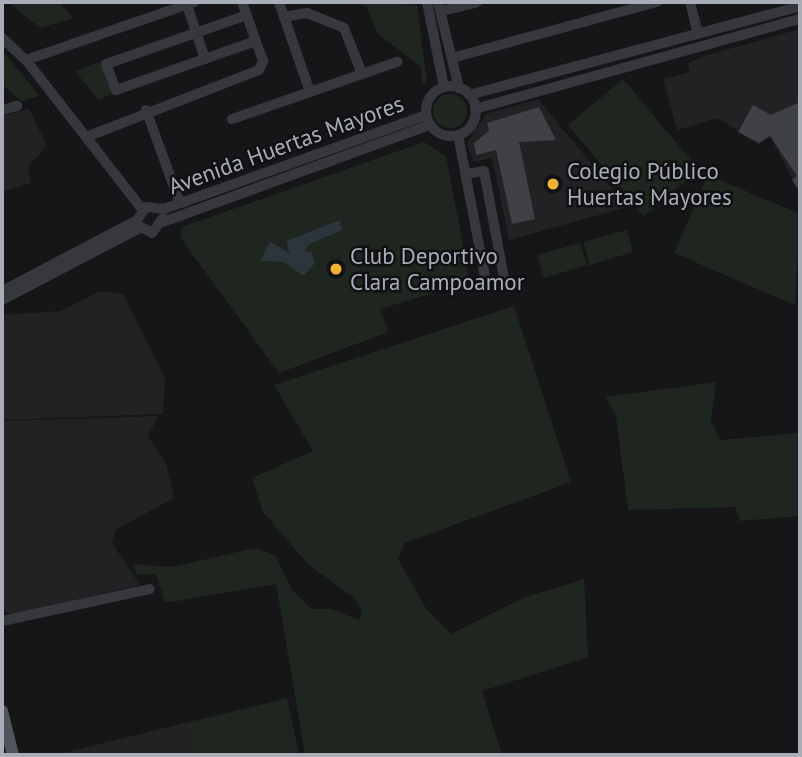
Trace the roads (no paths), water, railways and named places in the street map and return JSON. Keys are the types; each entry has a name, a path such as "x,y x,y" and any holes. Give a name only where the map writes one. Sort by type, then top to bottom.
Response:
{"main road":[{"path":"2,711 11,755"},
{"path":"2,731 11,755"}],"street":[{"path":"86,136 146,110 263,66 242,2"},
{"path":"279,2 310,92"},
{"path":"427,2 444,87"},
{"path":"459,88 440,6 477,2"},
{"path":"452,58 657,2"},
{"path":"690,2 698,33"},
{"path":"26,60 189,3 205,59"},
{"path":"470,95 800,6"},
{"path":"284,17 307,13 344,28 362,74"},
{"path":"247,15 106,64 116,90 256,41"},
{"path":"475,109 800,19"},
{"path":"2,38 26,60 142,209"},
{"path":"232,119 397,62"},
{"path":"444,87 459,88 470,95 475,109 471,125 458,135 443,135 428,120 432,95 444,87"},
{"path":"2,110 17,106"},
{"path":"146,110 180,203"},
{"name":"Avenida Huertas Mayores","path":"2,300 139,224 142,209 158,209 180,203 428,120"},
{"name":"Avenida Huertas Mayores","path":"139,224 152,233 163,222 428,120"},
{"path":"458,135 486,282 496,286 504,278 484,171 466,174"},
{"name":"Avenida Huertas Mayores","path":"158,209 163,222"},
{"name":"Avenida Huertas Mayores","path":"2,291 139,224"},
{"path":"2,621 150,589"}],"place":[{"name":"Colegio Público Huertas Mayores","path":"553,184"},
{"name":"Club Deportivo Clara Campoamor","path":"336,269"}]}
